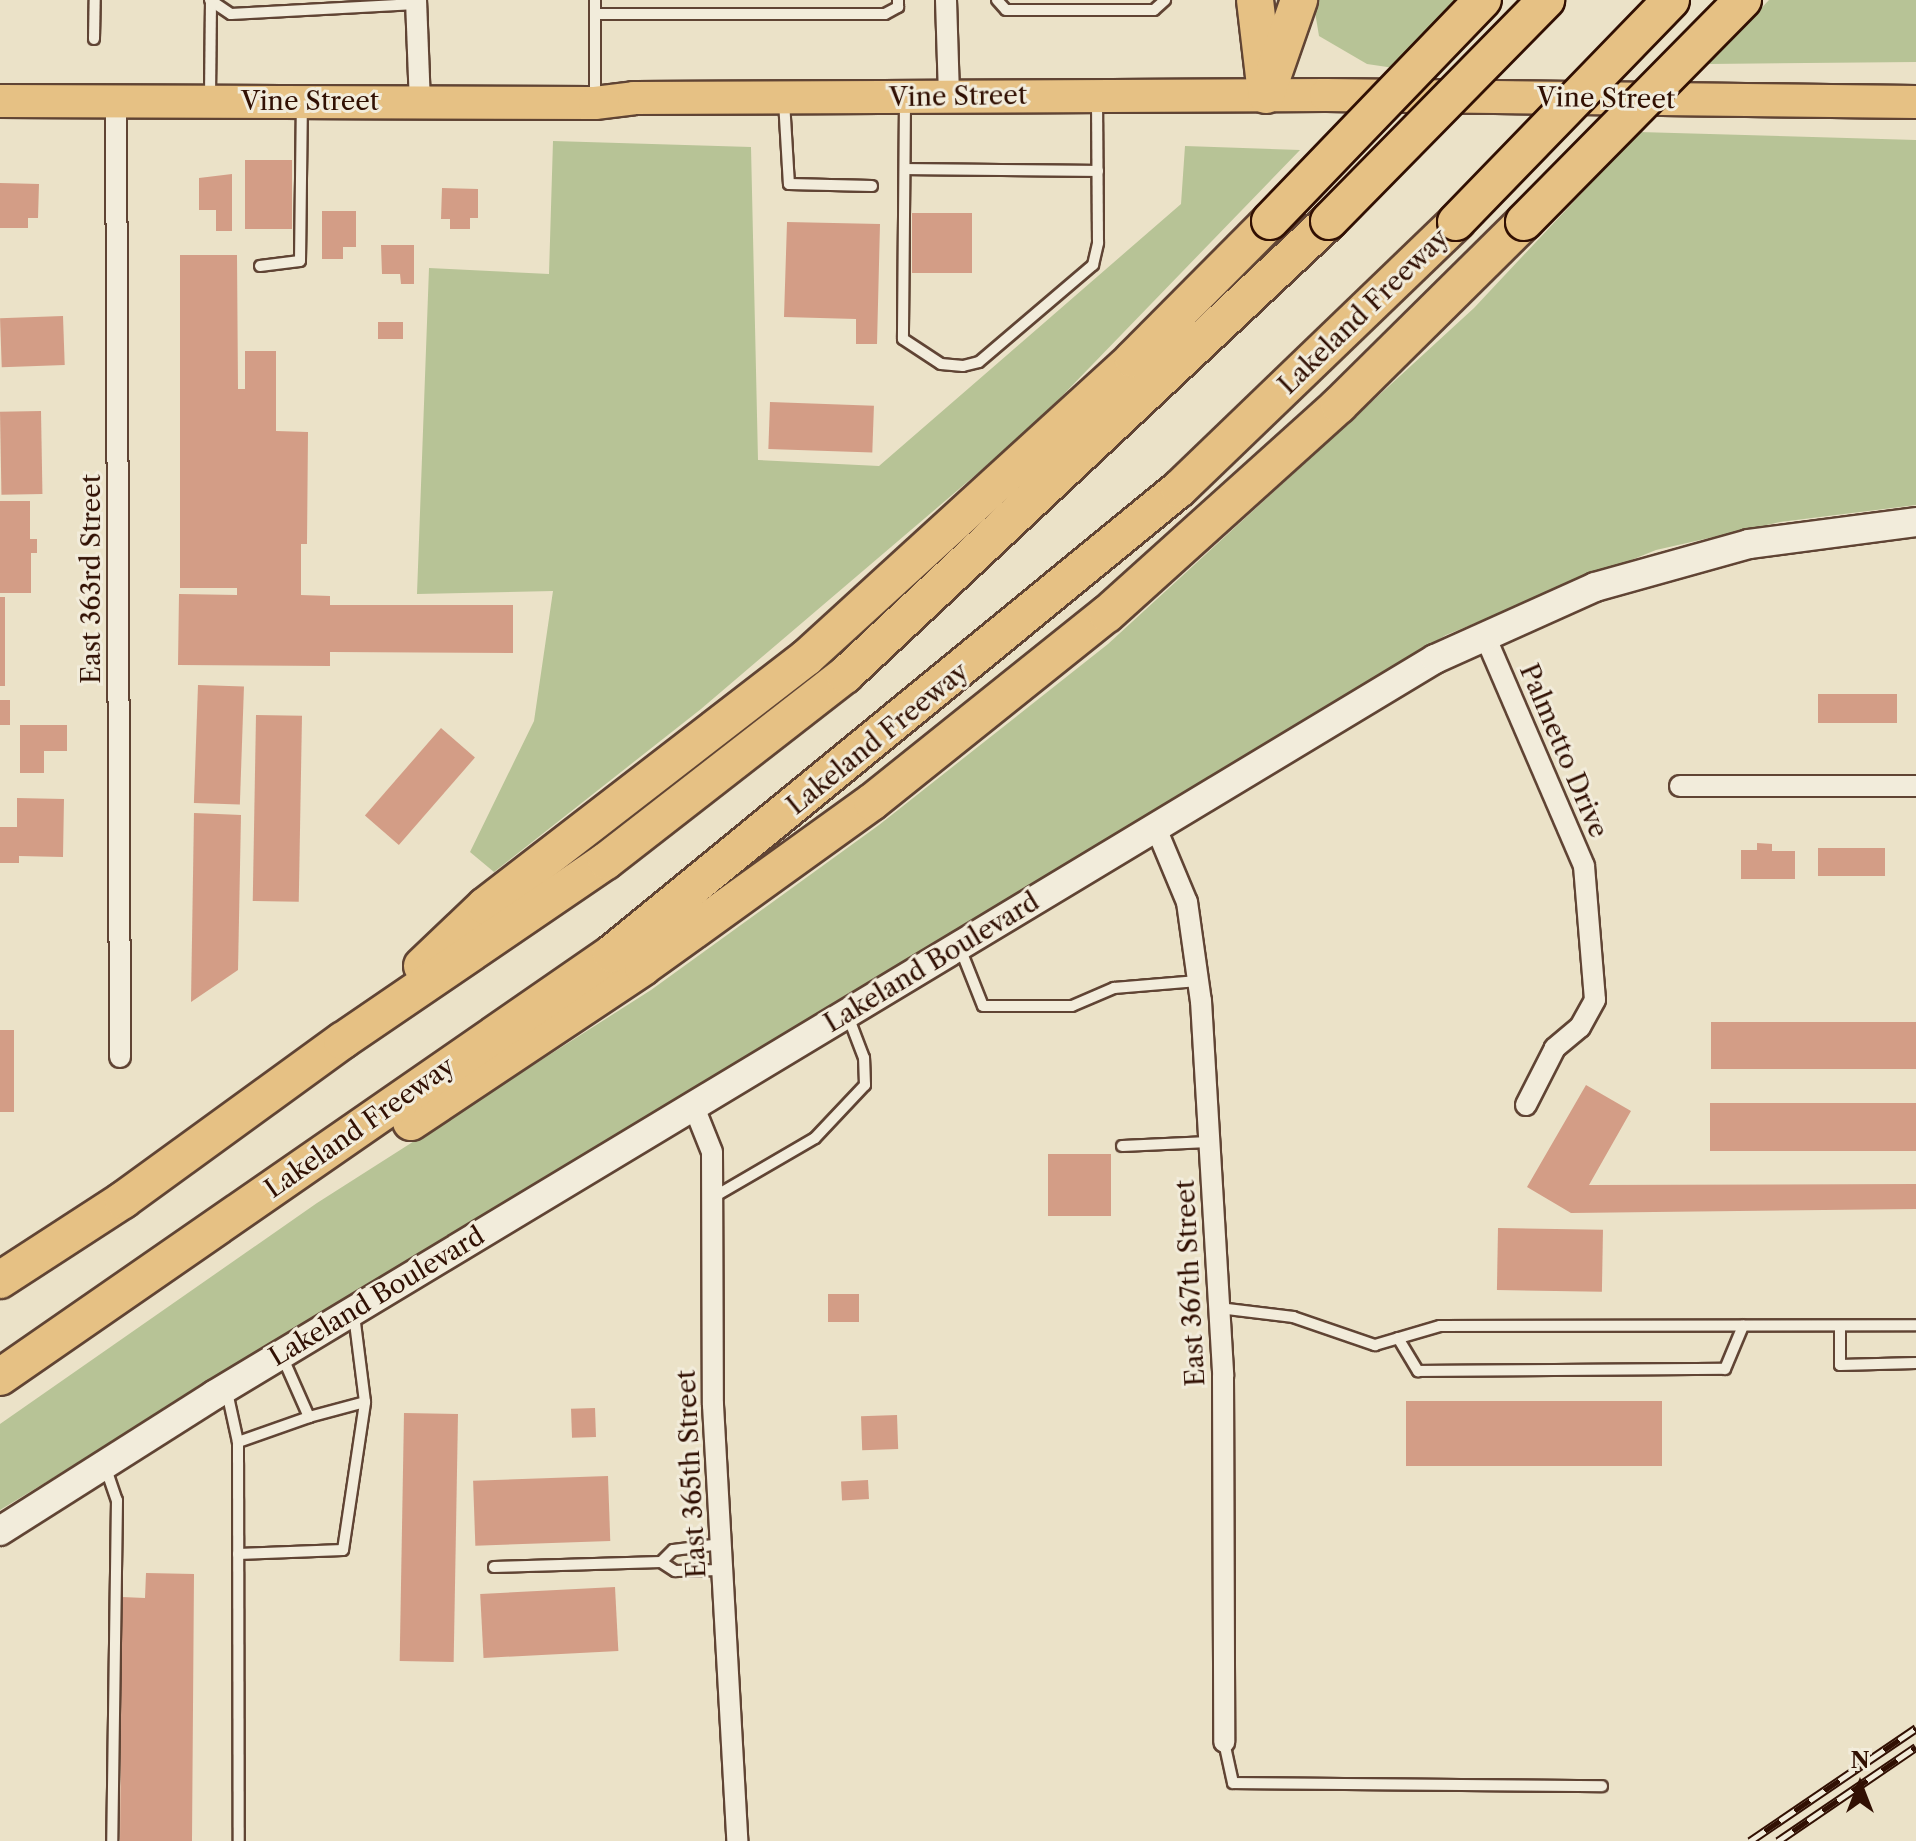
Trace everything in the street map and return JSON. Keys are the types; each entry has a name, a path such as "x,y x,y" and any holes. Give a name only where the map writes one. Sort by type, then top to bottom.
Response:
{"highway":[{"path":"1255,0 1266,95"},
{"path":"1266,95 1299,0"},
{"path":"342,1041 485,906 806,658 1133,359 1483,0"},
{"path":"0,1280 123,1200 342,1041 606,861 845,675 1329,221 1546,0"},
{"name":"Lakeland Freeway","path":"0,1377 611,954 874,744 1179,489 1456,222 1671,0"},
{"path":"239,1212 409,1123 643,967 872,802 1107,614 1339,405 1743,0"}],"main road":[{"name":"Vine Street","path":"0,101 595,103 1266,95 1916,102"}],"street":[{"path":"946,0 949,97"},
{"path":"416,2 420,102"},
{"name":"East 363rd Street","path":"116,102 120,1057"},
{"name":"Lakeland Boulevard","path":"0,1531 226,1387 1435,659 1595,587 1749,544 1916,522"},
{"name":"Palmetto Drive","path":"1485,636 1584,866 1595,1000 1580,1027 1555,1048 1526,1105"},
{"path":"1680,786 1916,786"},
{"name":"East 367th Street","path":"1156,828 1187,902 1198,981 1219,1308 1224,1742"},
{"name":"East 365th Street","path":"694,1107 712,1152 713,1405 737,1841"}],"lane":[{"path":"94,39 95,0"},
{"path":"595,0 595,103"},
{"path":"595,14 885,14 898,7 898,0"},
{"path":"997,0 1006,10 1154,10 1165,0"},
{"path":"211,1 231,14 416,2"},
{"path":"210,102 211,1"},
{"path":"905,97 903,339 941,364 963,366 979,362 1093,265 1098,243 1097,96"},
{"path":"784,99 789,184 872,186"},
{"path":"260,266 300,261 302,102"},
{"path":"905,169 1098,171"},
{"path":"959,947 983,1006 1072,1006 1114,988 1198,981"},
{"path":"712,1198 815,1138 865,1085 864,1058 847,1014"},
{"path":"1122,1146 1209,1142"},
{"path":"1219,1308 1293,1317 1375,1345 1440,1326 1916,1325"},
{"path":"238,1554 343,1550 365,1402 353,1311"},
{"path":"1398,1338 1418,1371 1725,1369 1743,1326"},
{"path":"1840,1326 1840,1365 1916,1363"},
{"path":"281,1354 309,1417"},
{"path":"226,1387 238,1442 239,1841"},
{"path":"238,1442 309,1417 365,1402"},
{"path":"104,1464 117,1500 112,1841"},
{"path":"661,1562 673,1550 721,1544"},
{"path":"494,1567 661,1562 675,1571 722,1570"},
{"path":"1224,1742 1233,1783 1602,1786"}],"green space":[{"path":"1313,0 1460,0 1394,68 1367,64 1319,36"},
{"path":"1769,0 1916,0 1916,62 1708,64"},
{"path":"1639,132 1916,140 1916,505 1780,522 1656,550 1446,635 0,1510 0,1424 317,1203 651,990 879,825 1108,644 1474,308"},
{"path":"553,141 751,147 758,460 879,466 1181,204 1185,146 1300,150 1033,426 701,709 494,872 470,852 534,721 553,591 417,594 429,268 549,274"}],"building":[{"path":"245,160 292,160 292,229 245,229"},
{"path":"232,174 232,231 216,231 216,210 199,210 199,178"},
{"path":"0,183 39,184 38,218 28,218 28,228 0,228"},
{"path":"442,188 478,189 478,218 470,218 470,229 450,229 450,219 441,219"},
{"path":"322,211 356,211 356,247 343,247 343,259 322,259"},
{"path":"912,213 972,213 972,273 912,273"},
{"path":"787,222 880,224 877,344 856,344 856,319 784,317"},
{"path":"381,245 414,245 414,284 401,284 400,274 382,274"},
{"path":"180,255 237,255 238,389 245,389 245,351 276,351 276,431 308,432 307,544 301,544 301,595 330,596 330,605 513,605 513,653 330,652 330,666 178,665 179,594 237,595 237,588 180,588"},
{"path":"63,316 65,365 2,367 0,318"},
{"path":"378,322 403,322 403,339 378,339"},
{"path":"770,402 874,406 872,453 768,449"},
{"path":"41,411 42,494 1,495 0,412"},
{"path":"0,501 30,501 30,539 37,539 37,553 31,553 31,593 0,593"},
{"path":"0,597 5,597 5,686 0,686"},
{"path":"198,685 244,687 240,805 194,803"},
{"path":"1818,694 1897,694 1897,723 1818,723"},
{"path":"0,700 10,700 10,725 0,725"},
{"path":"256,715 302,716 299,902 253,901"},
{"path":"20,725 67,725 67,751 44,751 44,773 20,773"},
{"path":"441,728 475,758 399,845 365,816"},
{"path":"17,798 64,799 63,857 19,856 19,863 0,863 0,827 17,827"},
{"path":"194,813 241,815 238,970 191,1002"},
{"path":"1757,843 1772,844 1772,851 1795,851 1795,879 1741,879 1741,850 1757,850"},
{"path":"1818,848 1885,848 1885,876 1818,876"},
{"path":"1711,1022 1916,1022 1916,1069 1711,1069"},
{"path":"0,1030 14,1030 14,1112 0,1112"},
{"path":"1586,1085 1631,1111 1589,1185 1916,1184 1916,1209 1571,1213 1527,1187"},
{"path":"1710,1103 1916,1103 1916,1151 1710,1151"},
{"path":"1048,1154 1111,1154 1111,1216 1048,1216"},
{"path":"1498,1228 1603,1230 1602,1292 1497,1290"},
{"path":"828,1294 859,1294 859,1322 828,1322"},
{"path":"1406,1401 1662,1401 1662,1466 1406,1466"},
{"path":"595,1408 596,1437 572,1438 571,1409"},
{"path":"404,1413 458,1414 454,1662 400,1661"},
{"path":"897,1415 898,1449 862,1450 861,1416"},
{"path":"608,1476 610,1541 475,1546 473,1481"},
{"path":"868,1480 869,1499 842,1500 841,1481"},
{"path":"146,1573 194,1574 192,1841 120,1841 122,1597 145,1598"},
{"path":"615,1587 618,1651 484,1658 480,1594"}],"railway":[{"path":"1750,1841 1916,1728"},
{"path":"1778,1841 1916,1747"}]}
